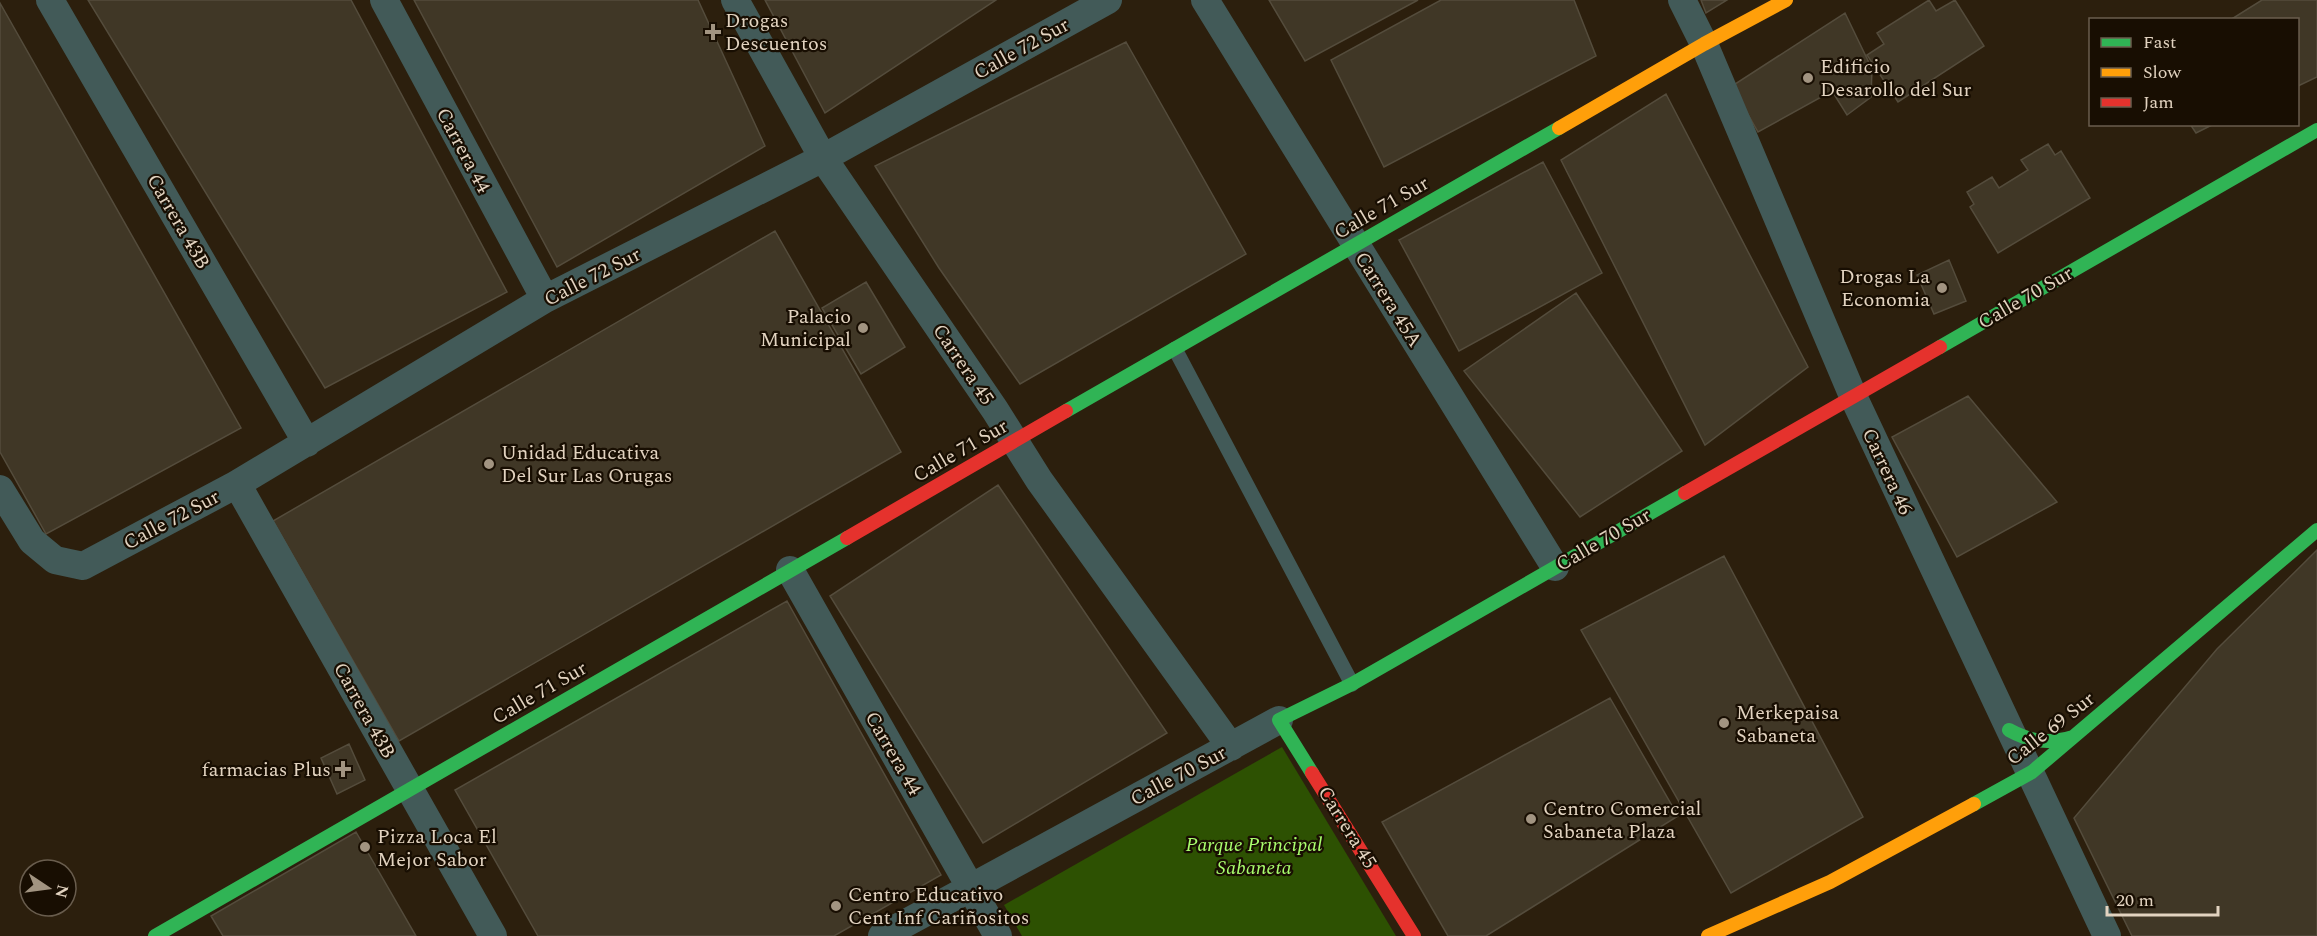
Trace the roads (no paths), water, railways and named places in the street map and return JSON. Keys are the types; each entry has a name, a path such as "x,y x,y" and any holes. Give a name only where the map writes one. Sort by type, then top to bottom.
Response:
{"street":[{"name":"Carrera 43B","path":"50,0 308,442"},
{"name":"Carrera 44","path":"384,0 545,299"},
{"name":"Carrera 45","path":"735,0 823,158 1039,480 1230,747"},
{"name":"Calle 72 Sur","path":"0,489 32,541 55,560 83,566 237,484 545,299 823,158 1108,0"},
{"name":"Carrera 45A","path":"1205,0 1555,567"},
{"name":"Carrera 46","path":"1682,0 1704,44 1853,396 2108,936"},
{"name":"Calle 71 Sur","path":"155,936 1704,44 1786,0"},
{"name":"Calle 70 Sur","path":"882,936 1279,720 1352,684 2317,130"},
{"name":"Carrera 43B","path":"237,484 492,936"},
{"name":"Calle 69 Sur","path":"1708,936 1830,882 2032,772 2317,530"},
{"name":"Carrera 44","path":"790,570 998,936"},
{"name":"Carrera 45","path":"1279,720 1414,936"},
{"path":"2009,730 2029,741 2052,744 2073,737"}],"lane":[{"path":"1174,349 1352,684"}],"place":[{"name":"Drogas Descuentos","path":"713,32"},
{"name":"Edificio Desarollo del Sur","path":"1808,78"},
{"name":"Drogas La Economia","path":"1942,288"},
{"name":"Palacio Municipal","path":"863,328"},
{"name":"Unidad Educativa Del Sur Las Orugas","path":"489,464"},
{"name":"Merkepaisa Sabaneta","path":"1724,723"},
{"name":"farmacias Plus","path":"343,769"},
{"name":"Centro Comercial Sabaneta Plaza","path":"1531,819"},
{"name":"Pizza Loca El Mejor Sabor","path":"365,847"},
{"name":"Centro Educativo Cent Inf Cariñositos","path":"836,906"}],"park label":[{"name":"Parque Principal Sabaneta","path":"1254,856"}]}
